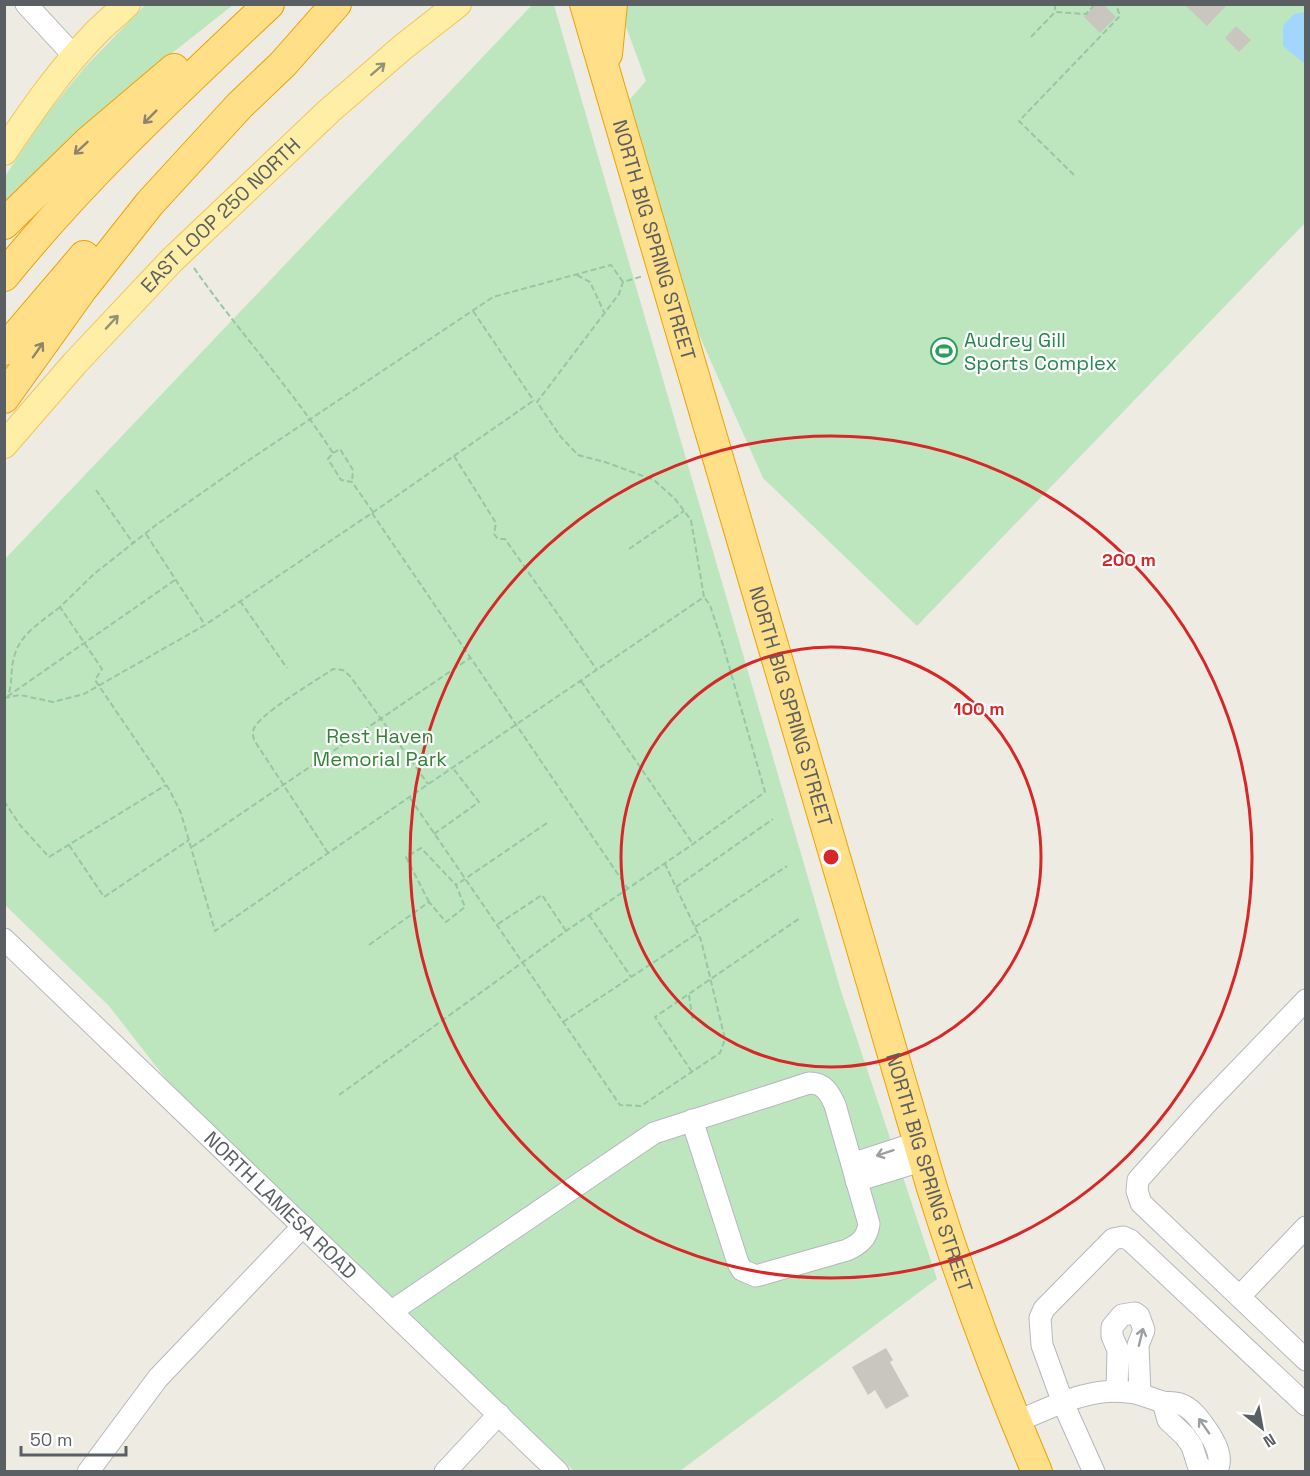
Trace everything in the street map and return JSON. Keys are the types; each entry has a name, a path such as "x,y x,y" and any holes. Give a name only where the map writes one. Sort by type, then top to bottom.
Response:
{"highway":[{"path":"4,224 121,113 256,4"},
{"path":"4,276 96,173 151,116 269,4"},
{"path":"4,350 181,147 258,71 335,4"},
{"path":"4,398 82,289 150,203 240,105 283,64 335,4"},
{"path":"571,4 596,41"},
{"name":"NORTH BIG SPRING STREET","path":"585,4 949,1243 987,1352 1037,1472"},
{"path":"606,75 608,26 612,4"}],"main road":[{"path":"8,137 93,36 127,4"},
{"name":"EAST LOOP 250 NORTH","path":"4,446 75,363 182,251 329,111 458,4"}],"street":[{"path":"26,4 75,57"},
{"name":"NORTH LAMESA ROAD","path":"4,939 558,1472"},
{"path":"1305,1000 1205,1104 1138,1180 1137,1191 1141,1203 1305,1360"},
{"path":"392,1311 654,1133 692,1120 809,1083 816,1083 829,1092 869,1224 860,1244 847,1250 756,1276 742,1270 692,1120"},
{"path":"854,1172 922,1151"},
{"path":"88,1472 158,1378 303,1226"},
{"path":"1240,1296 1305,1227"},
{"path":"1095,1472 1063,1402 1042,1345 1041,1318 1044,1309 1108,1242 1123,1237 1130,1240 1305,1406"},
{"path":"1117,1391 1118,1350 1112,1336 1112,1327 1122,1315 1135,1312 1144,1330 1138,1345 1140,1395"},
{"path":"1016,1422 1063,1402 1100,1391 1117,1391 1180,1404 1202,1422 1220,1456 1220,1467 1216,1472"},
{"path":"1163,1402 1168,1420 1185,1436 1192,1446 1198,1465 1206,1472"},
{"path":"445,1472 499,1414"}],"path":[{"path":"1031,37 1055,12 1055,4"},
{"path":"1055,12 1086,14 1095,4"},
{"path":"1074,175 1019,121 1120,16 1116,4"},
{"path":"182,251 219,304 310,418 333,453"},
{"path":"6,697 12,684 14,656 20,641 94,574 133,543 310,418 493,297 611,265 623,282"},
{"path":"623,282 664,271"},
{"path":"576,275 591,282 604,312"},
{"path":"6,697 20,695 53,702 84,694 205,625 372,513 535,401 619,294 623,282"},
{"path":"339,1095 522,962 765,792 723,645 710,605 704,597 691,520 675,499 654,480 578,455 560,436 473,310"},
{"path":"352,482 341,480 328,459 340,449 353,470 352,482 372,513 628,889"},
{"path":"454,456 496,523 494,534 498,539 505,539 597,670"},
{"path":"96,490 133,543"},
{"path":"629,549 684,511"},
{"path":"145,534 205,625"},
{"path":"6,697 175,580"},
{"path":"60,607 102,669 95,680 98,686 166,785 181,813 215,931 704,597"},
{"path":"240,601 287,668"},
{"path":"191,848 470,658"},
{"path":"328,853 254,740 252,731 258,721 276,708 333,669 343,670 350,676 428,784"},
{"path":"581,681 693,844"},
{"path":"434,834 479,802 452,767"},
{"path":"4,801 20,825 49,857 166,785"},
{"path":"409,797 620,1106 641,1106 720,1053 725,1039 698,933 665,864"},
{"path":"676,887 773,819"},
{"path":"456,885 547,822"},
{"path":"69,845 104,897 189,840"},
{"path":"421,848 456,885 465,907 446,922 429,902 406,857 421,848"},
{"path":"695,927 787,866"},
{"path":"497,925 542,895 566,931"},
{"path":"369,945 429,902"},
{"path":"590,915 631,976"},
{"path":"692,1072 655,1017 800,918"},
{"path":"563,1022 698,933"},
{"path":"689,994 693,1022"}],"green space":[{"path":"145,5 233,5 157,65 5,208 5,176 48,112 86,66"},
{"name":"Rest Haven Memorial Park","path":"532,5 554,5 841,991 937,1279 680,1471 574,1471 320,1236 183,1101 109,1006 5,905 4,560"},
{"name":"Audrey Gill Sports Complex","path":"622,5 1305,5 1305,223 917,626 763,478 649,223 617,114 646,81 622,16"}],"water":[{"path":"1306,12 1305,64 1283,46 1283,26 1294,14"}],"building":[{"path":"1096,4 1103,4 1116,17 1100,33 1084,17"},
{"path":"1184,4 1228,4 1207,26"},
{"path":"1236,26 1251,40 1239,52 1225,38"},
{"path":"886,1348 893,1360 890,1362 909,1396 886,1409 875,1390 868,1395 852,1367"}],"place":[{"name":"Audrey Gill Sports Complex","path":"944,351"}]}
